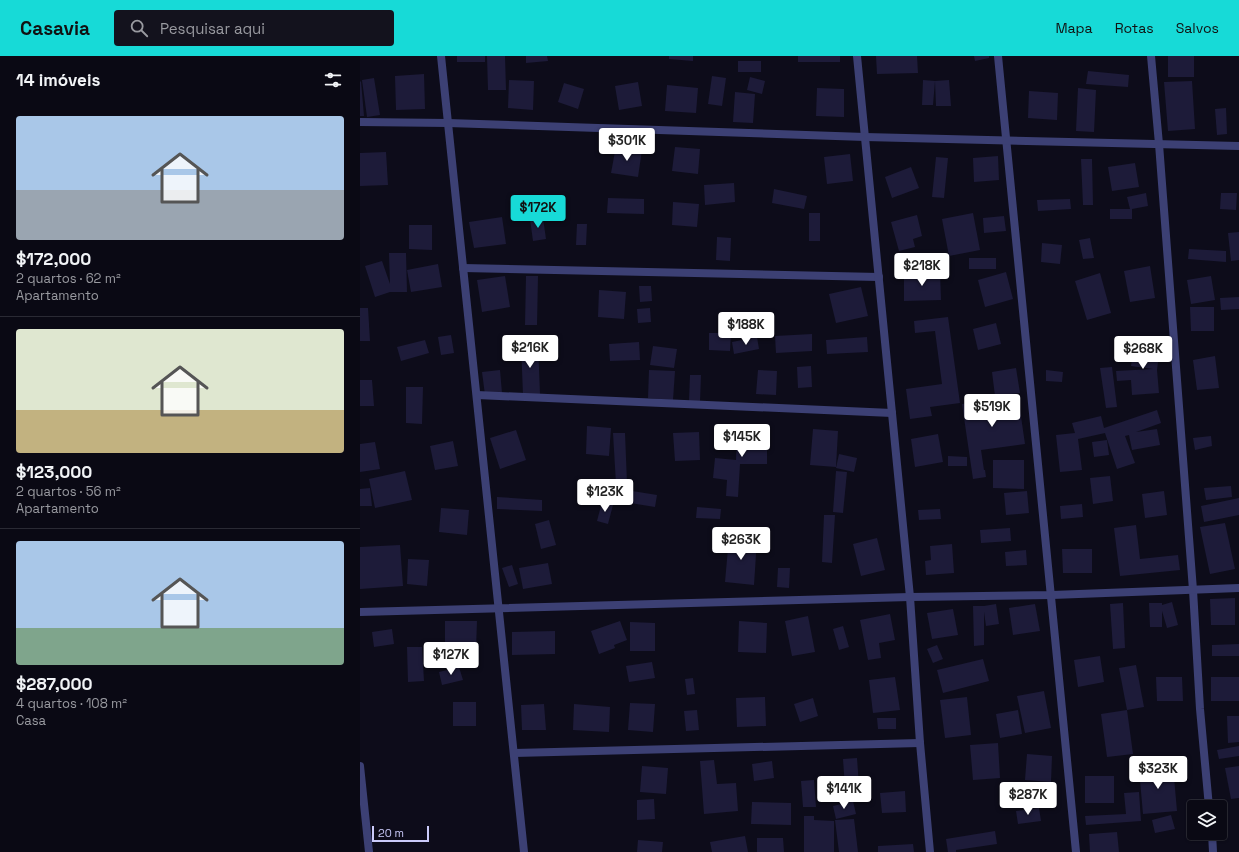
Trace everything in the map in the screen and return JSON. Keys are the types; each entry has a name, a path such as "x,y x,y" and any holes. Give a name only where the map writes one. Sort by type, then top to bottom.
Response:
{"street":[{"path":"441,56 524,852"},
{"path":"857,56 910,597 920,743 930,852"},
{"path":"998,56 1076,852"},
{"path":"1151,56 1159,144 1200,709 1208,800"},
{"path":"360,122 1007,141 1239,146"},
{"path":"463,268 878,276"},
{"path":"477,395 892,413"},
{"path":"360,612 910,597 1052,595 1239,588"},
{"path":"514,753 920,743"},
{"path":"360,766 369,852"},
{"path":"1212,840 1213,852"}],"building":[{"path":"457,56 485,56 485,62 457,62"},
{"path":"487,56 505,56 506,90 488,90"},
{"path":"526,56 547,56 548,61 526,63"},
{"path":"669,56 693,56 693,61 669,59"},
{"path":"798,56 840,56 840,62 798,62"},
{"path":"876,56 917,56 918,73 877,74"},
{"path":"974,56 989,56 989,58 975,61"},
{"path":"1168,56 1194,56 1194,77 1168,77"},
{"path":"738,61 761,61 761,72 738,72"},
{"path":"1088,71 1129,75 1128,87 1086,84"},
{"path":"424,74 425,109 396,110 395,76"},
{"path":"712,76 726,78 722,106 708,104"},
{"path":"750,77 765,81 762,94 747,90"},
{"path":"374,78 380,115 367,117 362,80"},
{"path":"509,80 534,81 533,110 508,108"},
{"path":"923,80 935,81 933,105 922,105"},
{"path":"949,80 951,106 936,106 935,81"},
{"path":"361,81 364,116 360,116"},
{"path":"1192,81 1195,129 1168,131 1164,82"},
{"path":"638,82 642,106 619,110 615,86"},
{"path":"564,83 584,89 578,109 558,102"},
{"path":"667,85 698,88 696,113 665,111"},
{"path":"817,88 844,89 844,117 816,116"},
{"path":"1078,88 1096,90 1094,132 1076,131"},
{"path":"1029,91 1058,93 1057,120 1028,118"},
{"path":"735,92 755,94 753,123 733,122"},
{"path":"1226,108 1227,134 1217,135 1215,109"},
{"path":"616,146 642,150 638,177 611,173"},
{"path":"675,147 700,149 698,174 672,171"},
{"path":"386,152 388,185 360,186 360,153"},
{"path":"850,154 853,181 827,184 824,157"},
{"path":"998,156 999,180 974,182 973,158"},
{"path":"936,157 948,158 944,198 932,197"},
{"path":"1081,159 1092,159 1093,205 1083,205"},
{"path":"1135,163 1139,187 1112,191 1108,167"},
{"path":"911,167 919,188 892,198 885,177"},
{"path":"734,183 735,202 705,205 704,185"},
{"path":"774,189 807,196 804,209 772,203"},
{"path":"1146,193 1148,206 1132,209 1132,219 1110,219 1110,209 1130,209 1127,197"},
{"path":"1221,193 1237,193 1236,210 1220,209"},
{"path":"608,198 644,199 644,214 607,213"},
{"path":"1070,199 1071,209 1038,211 1037,200"},
{"path":"673,202 699,204 697,227 672,225"},
{"path":"809,213 820,213 820,241 809,241"},
{"path":"973,213 980,250 949,256 942,219"},
{"path":"917,215 922,236 913,239 915,247 899,251 891,222"},
{"path":"1004,216 1006,231 984,233 983,218"},
{"path":"502,217 506,244 474,248 469,222"},
{"path":"543,218 546,239 533,241 530,219"},
{"path":"577,224 587,224 586,245 576,245"},
{"path":"409,225 432,225 432,250 409,249"},
{"path":"1239,232 1239,260 1231,261 1228,233"},
{"path":"717,237 731,238 730,261 716,260"},
{"path":"1090,238 1094,258 1083,259 1079,240"},
{"path":"1042,243 1062,245 1060,264 1041,262"},
{"path":"1189,249 1226,251 1226,262 1188,259"},
{"path":"389,253 406,253 407,292 390,292 375,297 365,266 382,261 390,284"},
{"path":"969,258 996,258 996,269 969,269"},
{"path":"438,264 442,287 411,292 407,270"},
{"path":"1150,266 1155,298 1130,302 1124,271"},
{"path":"940,272 941,300 904,301 904,273"},
{"path":"1006,272 1013,299 985,307 978,280"},
{"path":"1100,273 1111,313 1087,320 1075,281"},
{"path":"505,276 510,307 482,312 477,280"},
{"path":"526,276 538,276 537,325 525,325"},
{"path":"1211,276 1215,300 1191,304 1187,280"},
{"path":"639,286 651,286 652,301 640,302"},
{"path":"861,287 868,316 836,323 829,294"},
{"path":"599,290 626,292 624,319 598,317"},
{"path":"1239,297 1239,309 1221,310 1220,298"},
{"path":"1190,307 1214,307 1214,331 1191,331"},
{"path":"360,308 368,308 370,341 360,341"},
{"path":"650,308 651,322 638,323 637,309"},
{"path":"948,317 960,403 930,407 932,416 910,419 906,389 942,384 935,331 915,333 914,321"},
{"path":"996,323 1001,344 978,350 973,329"},
{"path":"709,333 731,333 730,351 709,350"},
{"path":"812,334 812,351 776,353 775,336"},
{"path":"451,335 454,353 441,355 438,337"},
{"path":"757,337 759,349 734,354 732,342"},
{"path":"867,337 868,352 827,354 826,340"},
{"path":"425,340 429,353 401,361 397,347"},
{"path":"639,342 640,360 610,361 609,344"},
{"path":"538,343 540,394 523,395 521,344"},
{"path":"1134,343 1160,347 1157,370 1159,393 1132,395 1131,380 1117,381 1116,371 1153,369 1131,366"},
{"path":"653,346 677,349 674,368 650,365"},
{"path":"1215,356 1219,388 1197,390 1193,360"},
{"path":"811,366 812,387 798,388 797,367"},
{"path":"1112,367 1117,407 1106,408 1100,368"},
{"path":"1016,368 1020,393 995,396 992,372"},
{"path":"500,370 502,393 485,395 482,372"},
{"path":"649,370 675,371 673,400 648,398"},
{"path":"758,370 777,371 776,395 756,394"},
{"path":"1046,370 1063,372 1062,382 1046,381"},
{"path":"690,375 701,375 700,402 689,401"},
{"path":"360,380 372,380 374,406 360,406"},
{"path":"406,387 423,387 422,424 406,423"},
{"path":"1018,396 1025,444 981,450 986,477 973,479 962,404"},
{"path":"1157,410 1161,423 1136,432 1157,429 1160,445 1132,450 1129,435 1125,436 1135,463 1117,469 1105,433 1078,439 1082,470 1060,472 1056,435 1075,433 1072,423 1101,416 1104,428"},
{"path":"587,426 611,428 609,456 586,454"},
{"path":"737,428 767,429 767,464 740,464 738,497 726,496 727,480 713,478 715,458 736,460"},
{"path":"813,429 838,431 836,467 810,465"},
{"path":"516,430 526,460 500,469 490,438"},
{"path":"699,432 700,460 675,461 673,433"},
{"path":"613,433 625,433 627,483 616,484"},
{"path":"938,434 943,462 915,467 911,439"},
{"path":"1211,436 1212,446 1195,450 1193,438"},
{"path":"1107,440 1109,455 1094,457 1092,442"},
{"path":"453,441 458,466 435,470 430,446"},
{"path":"375,442 380,469 360,472 360,444"},
{"path":"839,454 857,458 854,472 836,468"},
{"path":"948,456 967,457 967,466 948,466"},
{"path":"993,460 1024,460 1024,489 993,488"},
{"path":"405,471 412,500 375,508 369,479"},
{"path":"836,471 847,472 843,513 833,512"},
{"path":"1110,476 1113,501 1093,504 1090,478"},
{"path":"1231,486 1232,497 1206,500 1204,488"},
{"path":"370,488 372,506 360,506 360,489"},
{"path":"626,490 657,495 655,507 624,502"},
{"path":"1027,491 1029,513 1006,515 1004,493"},
{"path":"1164,491 1167,515 1145,518 1142,494"},
{"path":"497,497 542,500 542,511 497,509"},
{"path":"1239,498 1239,515 1204,522 1201,506"},
{"path":"602,502 613,505 608,524 597,521"},
{"path":"1082,504 1083,517 1061,519 1060,506"},
{"path":"697,507 721,509 720,519 696,518"},
{"path":"441,508 469,510 467,535 439,532"},
{"path":"940,509 941,519 919,520 918,510"},
{"path":"824,515 835,515 832,563 822,562"},
{"path":"549,520 556,545 541,549 535,524"},
{"path":"1225,523 1235,569 1210,574 1200,527"},
{"path":"1136,525 1140,559 1178,555 1180,570 1120,576 1114,528"},
{"path":"1010,528 1011,541 981,543 980,530"},
{"path":"729,537 757,539 754,585 725,582"},
{"path":"877,538 885,570 861,576 853,544"},
{"path":"952,544 954,573 926,575 925,561 931,560 930,546"},
{"path":"400,545 403,586 360,589 360,547"},
{"path":"1062,549 1092,549 1092,573 1063,573"},
{"path":"1026,550 1027,565 1006,566 1005,552"},
{"path":"408,559 429,560 427,586 407,584"},
{"path":"548,563 552,584 523,589 519,568"},
{"path":"512,565 518,584 509,587 502,568"},
{"path":"778,568 790,568 789,588 777,587"},
{"path":"1235,598 1235,625 1211,625 1210,599"},
{"path":"1172,602 1178,625 1167,628 1162,611 1162,627 1150,627 1149,603 1162,603 1162,605"},
{"path":"1123,603 1125,648 1113,649 1110,604"},
{"path":"996,604 999,624 986,626 984,612 984,645 974,646 973,606"},
{"path":"1035,604 1040,631 1013,635 1009,608"},
{"path":"953,609 958,635 932,639 927,613"},
{"path":"890,614 895,640 879,643 881,658 868,660 860,620"},
{"path":"808,616 815,652 792,656 785,621"},
{"path":"445,621 477,621 476,649 445,649"},
{"path":"620,621 627,640 614,645 615,648 599,654 591,631"},
{"path":"739,621 767,623 766,653 738,652"},
{"path":"630,622 655,623 655,651 630,651"},
{"path":"843,626 849,647 839,650 833,629"},
{"path":"392,629 394,644 374,647 372,632"},
{"path":"555,631 555,654 512,655 512,632"},
{"path":"1239,644 1239,656 1212,656 1212,645"},
{"path":"937,645 943,659 933,663 927,649"},
{"path":"407,647 422,647 424,681 408,682"},
{"path":"1100,656 1104,682 1078,687 1074,660"},
{"path":"983,659 989,681 943,693 937,670"},
{"path":"652,662 655,678 629,682 626,666"},
{"path":"1136,665 1144,707 1127,710 1119,668"},
{"path":"459,667 463,680 442,685 439,672"},
{"path":"895,677 900,710 873,713 869,680"},
{"path":"1156,677 1182,677 1183,701 1157,701"},
{"path":"1211,677 1239,677 1239,701 1211,701"},
{"path":"693,678 695,694 687,695 685,679"},
{"path":"1044,691 1051,728 1025,733 1017,696"},
{"path":"765,697 766,726 737,727 736,698"},
{"path":"967,697 971,735 945,738 940,700"},
{"path":"813,698 818,716 800,722 794,704"},
{"path":"453,702 476,702 476,726 453,726"},
{"path":"630,703 655,704 653,732 628,730"},
{"path":"544,704 546,730 522,730 521,705"},
{"path":"574,704 610,707 609,732 573,730"},
{"path":"697,710 699,730 686,731 684,711"},
{"path":"1018,710 1022,734 1000,738 996,714"},
{"path":"1127,710 1133,754 1107,757 1101,714"},
{"path":"1227,716 1239,716 1239,742 1228,743"},
{"path":"877,718 896,718 896,729 878,729"},
{"path":"998,743 1000,778 973,780 970,745"},
{"path":"1239,746 1239,756 1219,759 1217,750"},
{"path":"1027,754 1052,756 1051,782 1025,780"},
{"path":"857,758 859,786 845,788 843,759"},
{"path":"714,760 717,784 736,783 738,811 704,814 700,761"},
{"path":"772,761 774,778 754,781 752,764"},
{"path":"642,766 668,768 666,794 640,792"},
{"path":"1173,766 1177,811 1143,814 1139,769"},
{"path":"1239,766 1239,798 1231,799 1225,768"},
{"path":"1085,776 1114,776 1114,803 1085,803"},
{"path":"814,780 816,807 803,807 801,781"},
{"path":"905,791 906,812 882,813 880,793"},
{"path":"1139,792 1141,821 1086,825 1085,816 1126,814 1124,793"},
{"path":"654,799 655,819 637,820 637,800"},
{"path":"853,801 856,814 836,819 833,806"},
{"path":"752,802 791,803 791,825 751,824"},
{"path":"1039,808 1041,821 1018,824 1016,811"},
{"path":"1171,815 1175,829 1155,833 1152,820"},
{"path":"804,816 814,816 814,820 834,821 834,852 804,852"},
{"path":"854,819 858,852 839,852 835,820"},
{"path":"995,831 997,844 956,850 956,852 948,852 946,839"},
{"path":"1117,832 1119,852 1090,852 1089,834"},
{"path":"745,836 748,852 712,852 710,842"},
{"path":"757,838 783,838 784,852 757,852"},
{"path":"638,840 663,842 662,852 637,852"},
{"path":"913,844 914,852 878,852 878,846"}]}
